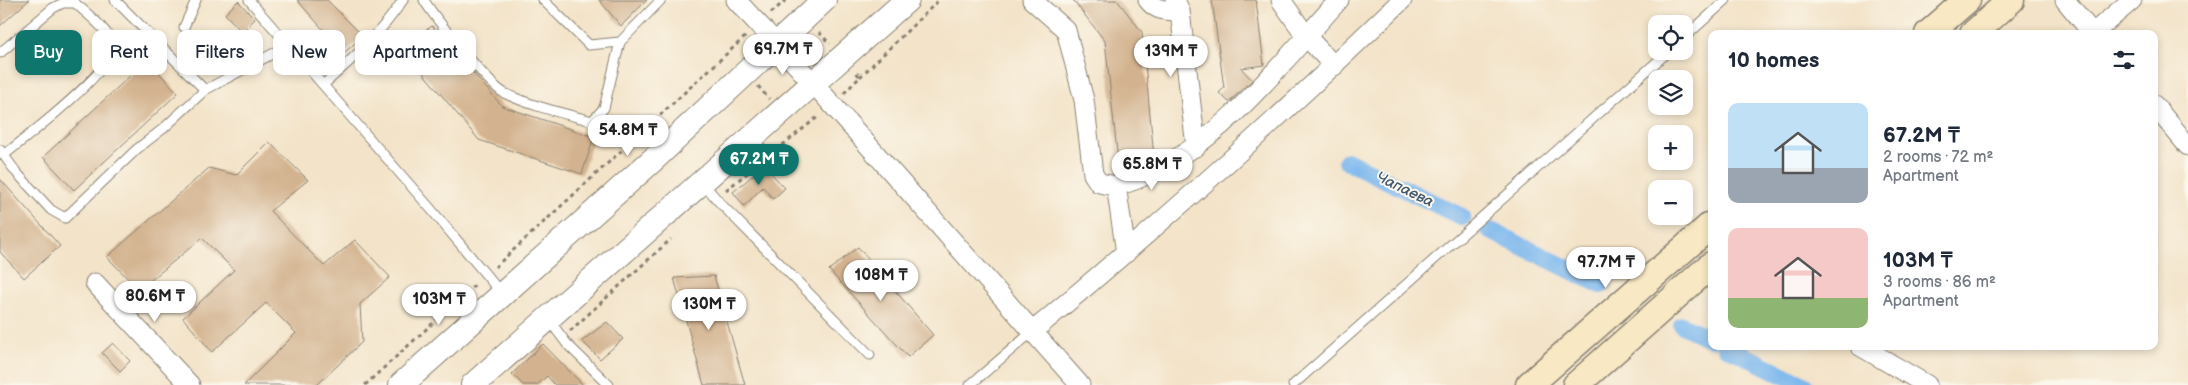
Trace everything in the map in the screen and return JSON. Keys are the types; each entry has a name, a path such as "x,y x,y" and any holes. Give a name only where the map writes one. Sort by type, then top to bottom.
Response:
{"main road":[{"path":"1933,30 1967,0"},
{"path":"1977,30 2011,0"},
{"path":"1529,385 1708,227"},
{"path":"1576,385 1708,272"}],"street":[{"path":"736,0 832,104 1080,385"},
{"path":"401,385 503,295 824,0"},
{"path":"473,385 548,318 709,190 781,112 907,0"},
{"path":"1032,0 1066,30 1084,100 1093,174 1099,183 1116,185 1131,182 1169,165 1196,147 1256,92 1339,0"},
{"path":"1148,0 1163,11 1177,6 1196,147"},
{"path":"1281,0 1306,36 1334,66"},
{"path":"1032,332 1126,253 1334,66 1402,0"},
{"path":"2065,0 2090,30"},
{"path":"2098,30 2132,0"},
{"path":"2158,110 2188,146"},
{"path":"1116,185 1126,253"},
{"path":"95,283 190,385"},
{"path":"1867,350 1927,385"}],"lane":[{"path":"115,0 205,90"},
{"path":"184,27 196,0"},
{"path":"248,0 273,30"},
{"path":"323,85 388,23 403,0"},
{"path":"424,0 462,50 502,92 546,108 592,121 604,108 620,42 661,0"},
{"path":"544,0 589,45 620,42"},
{"path":"1693,30 1726,0"},
{"path":"0,53 53,8 63,3 75,3 101,26 113,45 112,55 103,68 52,118 2,152 16,172 51,210 65,218 137,149 164,128 205,90 273,54"},
{"path":"1293,385 1659,60"},
{"path":"314,75 503,295"},
{"path":"709,190 870,355"},
{"path":"548,318 562,338 610,385"},
{"path":"970,385 1032,332"}],"path":[{"path":"860,77 939,0"},
{"path":"365,385 728,55 758,24"},
{"path":"746,73 799,133"},
{"path":"709,190 799,133 832,104"},
{"path":"562,338 672,238"}],"building":[{"path":"0,0 29,0 0,26"},
{"path":"297,0 327,0 357,30 355,30 355,43 345,52 345,30 324,30"},
{"path":"599,0 647,0 621,26"},
{"path":"1073,0 1117,0 1142,32 1154,157 1118,161 1105,41"},
{"path":"1212,0 1256,0 1264,65 1241,68 1252,80 1229,102 1219,93 1224,88"},
{"path":"238,1 255,19 244,30 240,30 225,14"},
{"path":"432,26 436,30 427,30"},
{"path":"131,75 161,75 178,93 74,190 43,157"},
{"path":"425,75 475,75 502,106 594,137 582,174 479,140"},
{"path":"269,142 308,180 270,211 324,266 355,240 390,277 360,304 362,342 317,385 244,385 296,333 266,303 212,352 183,318 234,270 202,238 139,290 107,257 209,168 236,175"},
{"path":"764,166 785,188 773,199 763,187 744,206 733,192"},
{"path":"0,179 60,246 24,278 0,252"},
{"path":"858,247 933,335 908,357 829,270"},
{"path":"714,276 745,385 704,385 674,278"},
{"path":"607,322 623,339 600,359 582,341"},
{"path":"113,343 130,361 120,371 102,353"},
{"path":"543,344 583,385 555,385 547,376 537,385 523,385 512,374"}],"waterway":[{"name":"Чапаева","path":"1347,161 1462,217"},
{"name":"Чапаева","path":"1489,230 1601,285"},
{"name":"Чапаева","path":"1682,325 1708,338"},
{"name":"Чапаева","path":"1733,350 1804,385"}]}
